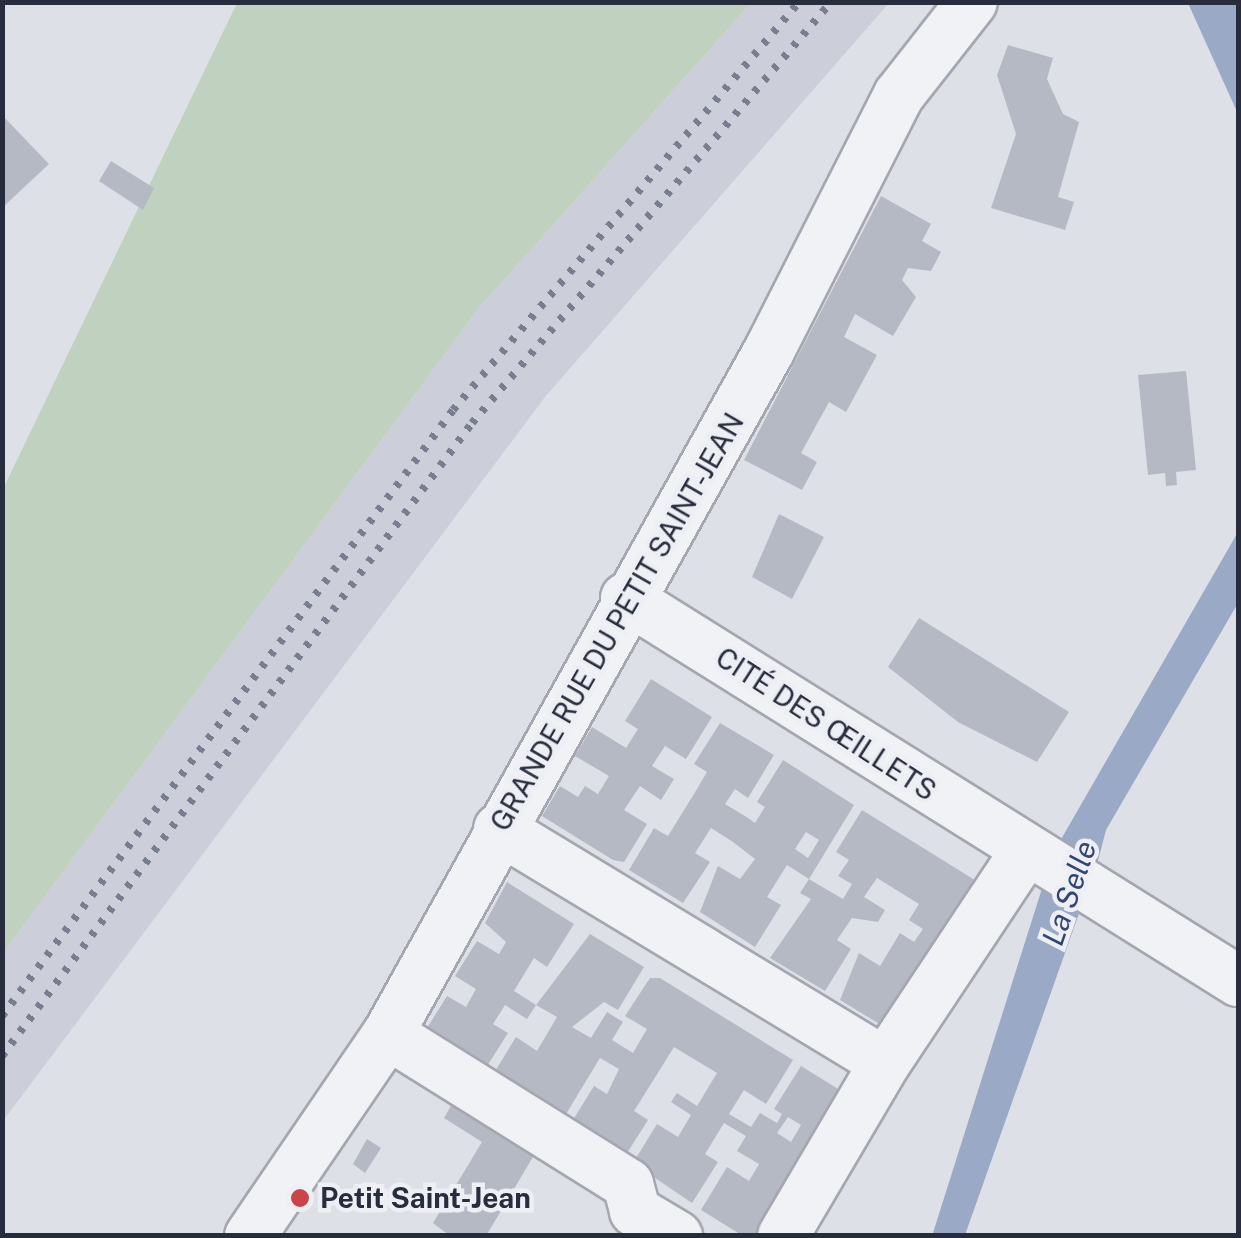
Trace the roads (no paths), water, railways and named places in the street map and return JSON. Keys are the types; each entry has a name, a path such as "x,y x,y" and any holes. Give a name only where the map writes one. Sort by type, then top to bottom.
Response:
{"street":[{"name":"GRANDE RUE DU PETIT SAINT-JEAN","path":"250,1236 388,1034 626,598 770,351 899,95 972,2"},
{"name":"CITÉ DES ŒILLETS","path":"626,598 1035,859 1238,982"},
{"path":"500,829 885,1063"},
{"path":"783,1236 885,1063 949,966 1035,859"},
{"path":"388,1034 628,1184 635,1212 677,1236"}],"water":[{"path":"1188,3 1217,3 1238,41 1238,114"},
{"path":"1238,532 1238,603 1106,830 1095,872 1056,848"},
{"path":"1045,879 1082,905 965,1235 932,1236"}],"waterway":[{"name":"La Selle","path":"1232,2 1238,17"}],"railway":[{"path":"2,1016 453,410 799,2"},
{"path":"2,1056 472,423 831,2"}],"place":[{"name":"Petit Saint-Jean","path":"300,1198"}]}
